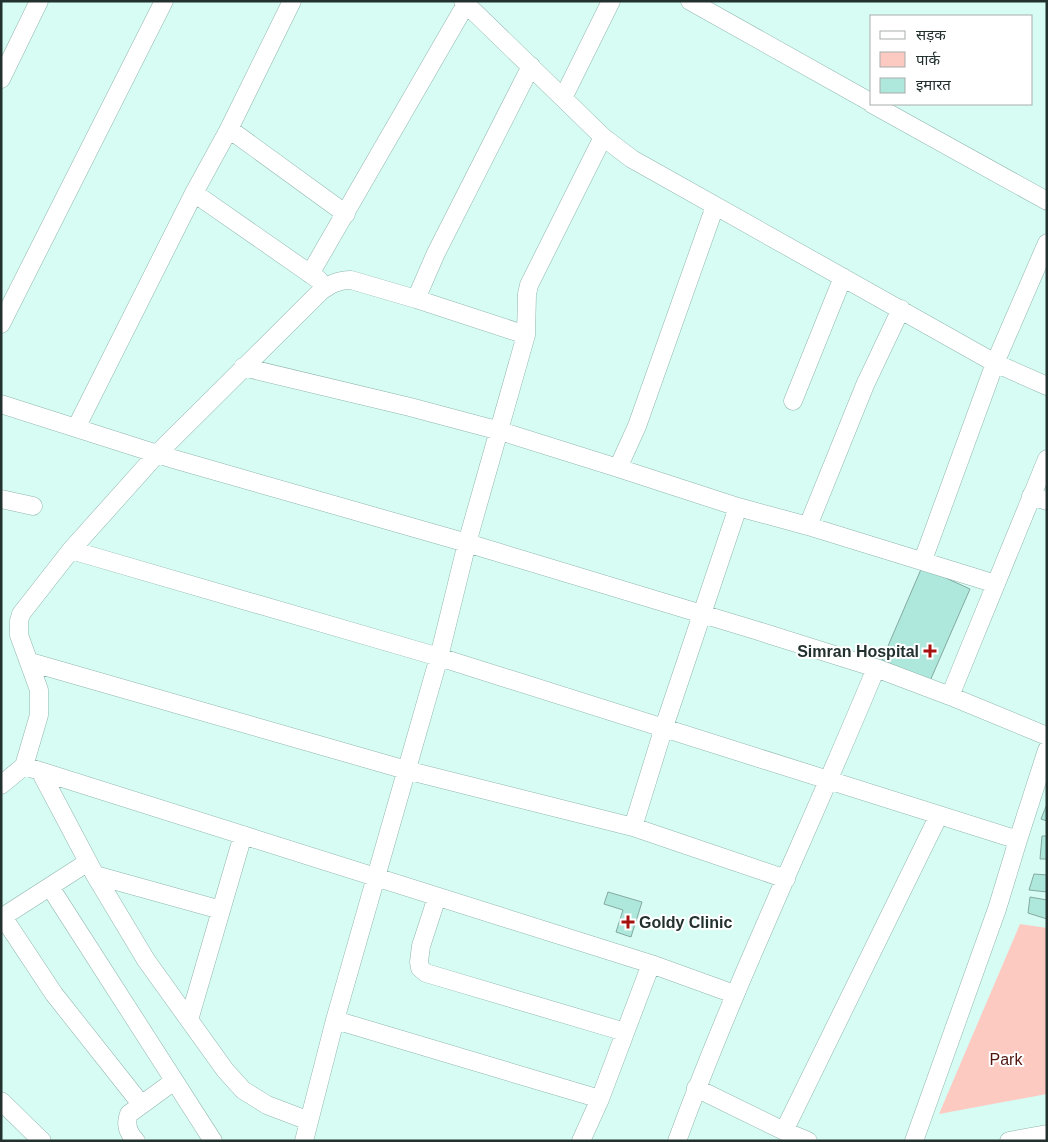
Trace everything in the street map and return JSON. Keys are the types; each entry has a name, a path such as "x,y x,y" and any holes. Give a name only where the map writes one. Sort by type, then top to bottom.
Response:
{"street":[{"path":"1,79 39,1"},
{"path":"1,324 164,1"},
{"path":"76,428 194,193 229,129 292,1"},
{"path":"563,98 611,1"},
{"path":"690,1 870,103"},
{"path":"310,274 346,214 464,3 603,138 632,159 995,362 1047,386"},
{"path":"416,299 436,253 531,66"},
{"path":"874,105 1047,202"},
{"path":"229,129 346,214"},
{"path":"304,1141 335,1020 439,657 467,544 526,335 529,285 603,138"},
{"path":"194,193 328,286"},
{"path":"618,468 637,426 715,206"},
{"path":"923,560 995,362 1047,244"},
{"path":"793,401 843,277"},
{"path":"309,1121 267,1105 243,1090 224,1070 146,960 32,768 35,731 40,703 39,690 19,635 19,621 21,614 71,550 157,454 243,367 328,286 341,280 351,280 526,335"},
{"path":"808,526 865,384 901,309"},
{"path":"243,367 410,407 500,432 738,506 923,560 996,584"},
{"path":"1,404 157,454 467,544 876,668 1047,736"},
{"path":"950,696 996,584 1039,498 1047,459"},
{"path":"1,499 33,506"},
{"path":"633,827 664,727 738,506"},
{"path":"71,550 439,657 830,779 1018,840"},
{"path":"30,662 406,770 633,827 786,879"},
{"path":"677,1141 734,994 830,779 876,668"},
{"path":"914,1141 997,909 1047,750"},
{"path":"1,785 32,768 437,898 651,964 734,994"},
{"path":"784,1131 939,815"},
{"path":"189,1020 244,835"},
{"path":"141,1104 54,994 2,917 50,887 91,869 221,910"},
{"path":"50,887 213,1141"},
{"path":"437,898 419,956 420,968 426,973 625,1032"},
{"path":"582,1141 600,1099 651,964"},
{"path":"335,1020 600,1099"},
{"path":"136,1141 130,1136 127,1128 126,1120 129,1114 174,1081"},
{"path":"696,1088 808,1141"},
{"path":"1,1101 42,1141"},
{"path":"1009,1141 1047,1134"}],"green space":[{"name":"Park","path":"1020,924 1047,928 1047,1094 939,1114"}],"building":[{"path":"922,567 970,589 930,681 882,660"},
{"path":"1047,804 1047,821 1041,819"},
{"path":"1042,836 1047,836 1047,859 1040,859"},
{"path":"1034,874 1047,875 1047,892 1029,890"},
{"path":"608,892 642,902 631,937 616,932 623,910 604,904"},
{"path":"1030,897 1047,900 1047,919 1028,913"}],"place":[{"name":"Simran Hospital","path":"930,651"},
{"name":"Goldy Clinic","path":"628,922"}]}
